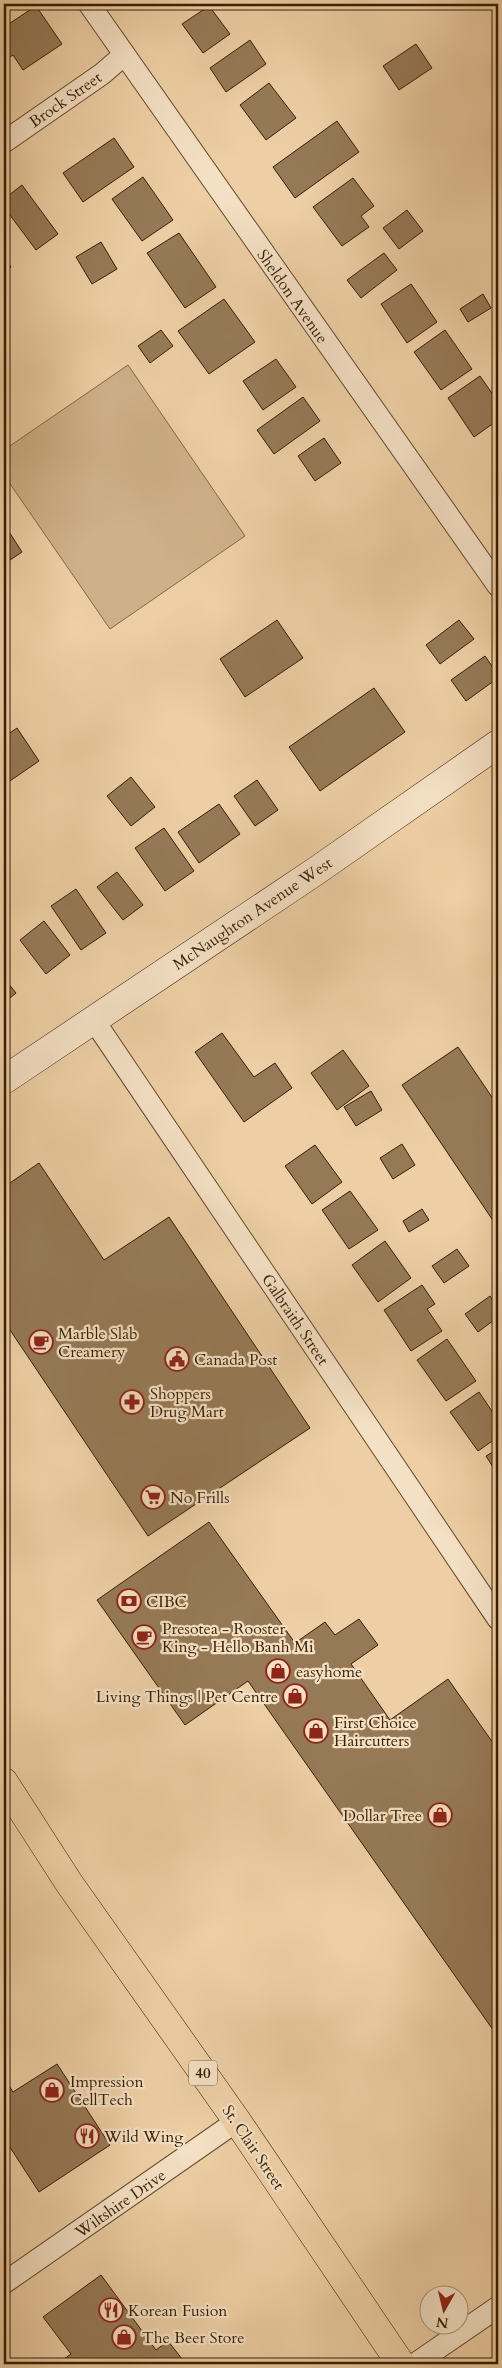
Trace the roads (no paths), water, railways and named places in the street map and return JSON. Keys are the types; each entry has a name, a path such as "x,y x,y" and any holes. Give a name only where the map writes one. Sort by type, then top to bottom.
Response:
{"main road":[{"name":"McNaughton Avenue West","path":"4,1080 316,871 498,744"},
{"name":"St. Clair Street","path":"4,1782 69,1883 237,2121 401,2364"}],"street":[{"name":"Sheldon Avenue","path":"89,4 498,586"},
{"name":"Brock Street","path":"4,142 102,74 124,55"},
{"name":"Galbraith Street","path":"93,1019 498,1619"},
{"name":"Wiltshire Drive","path":"4,2283 237,2121"},
{"path":"415,2364 498,2307"}],"place":[{"name":"Marble Slab Creamery","path":"41,1342"},
{"name":"Canada Post","path":"177,1359"},
{"name":"Shoppers Drug Mart","path":"132,1402"},
{"name":"No Frills","path":"153,1497"},
{"name":"CIBC","path":"129,1601"},
{"name":"Presotea - Rooster King - Hello Banh Mi","path":"144,1637"},
{"name":"easyhome","path":"278,1671"},
{"name":"Living Things | Pet Centre","path":"295,1696"},
{"name":"First Choice Haircutters","path":"316,1731"},
{"name":"Dollar Tree","path":"440,1815"},
{"name":"Impression CellTech","path":"52,2090"},
{"name":"Wild Wing","path":"87,2136"},
{"name":"Korean Fusion","path":"111,2310"},
{"name":"The Beer Store","path":"124,2337"}]}
